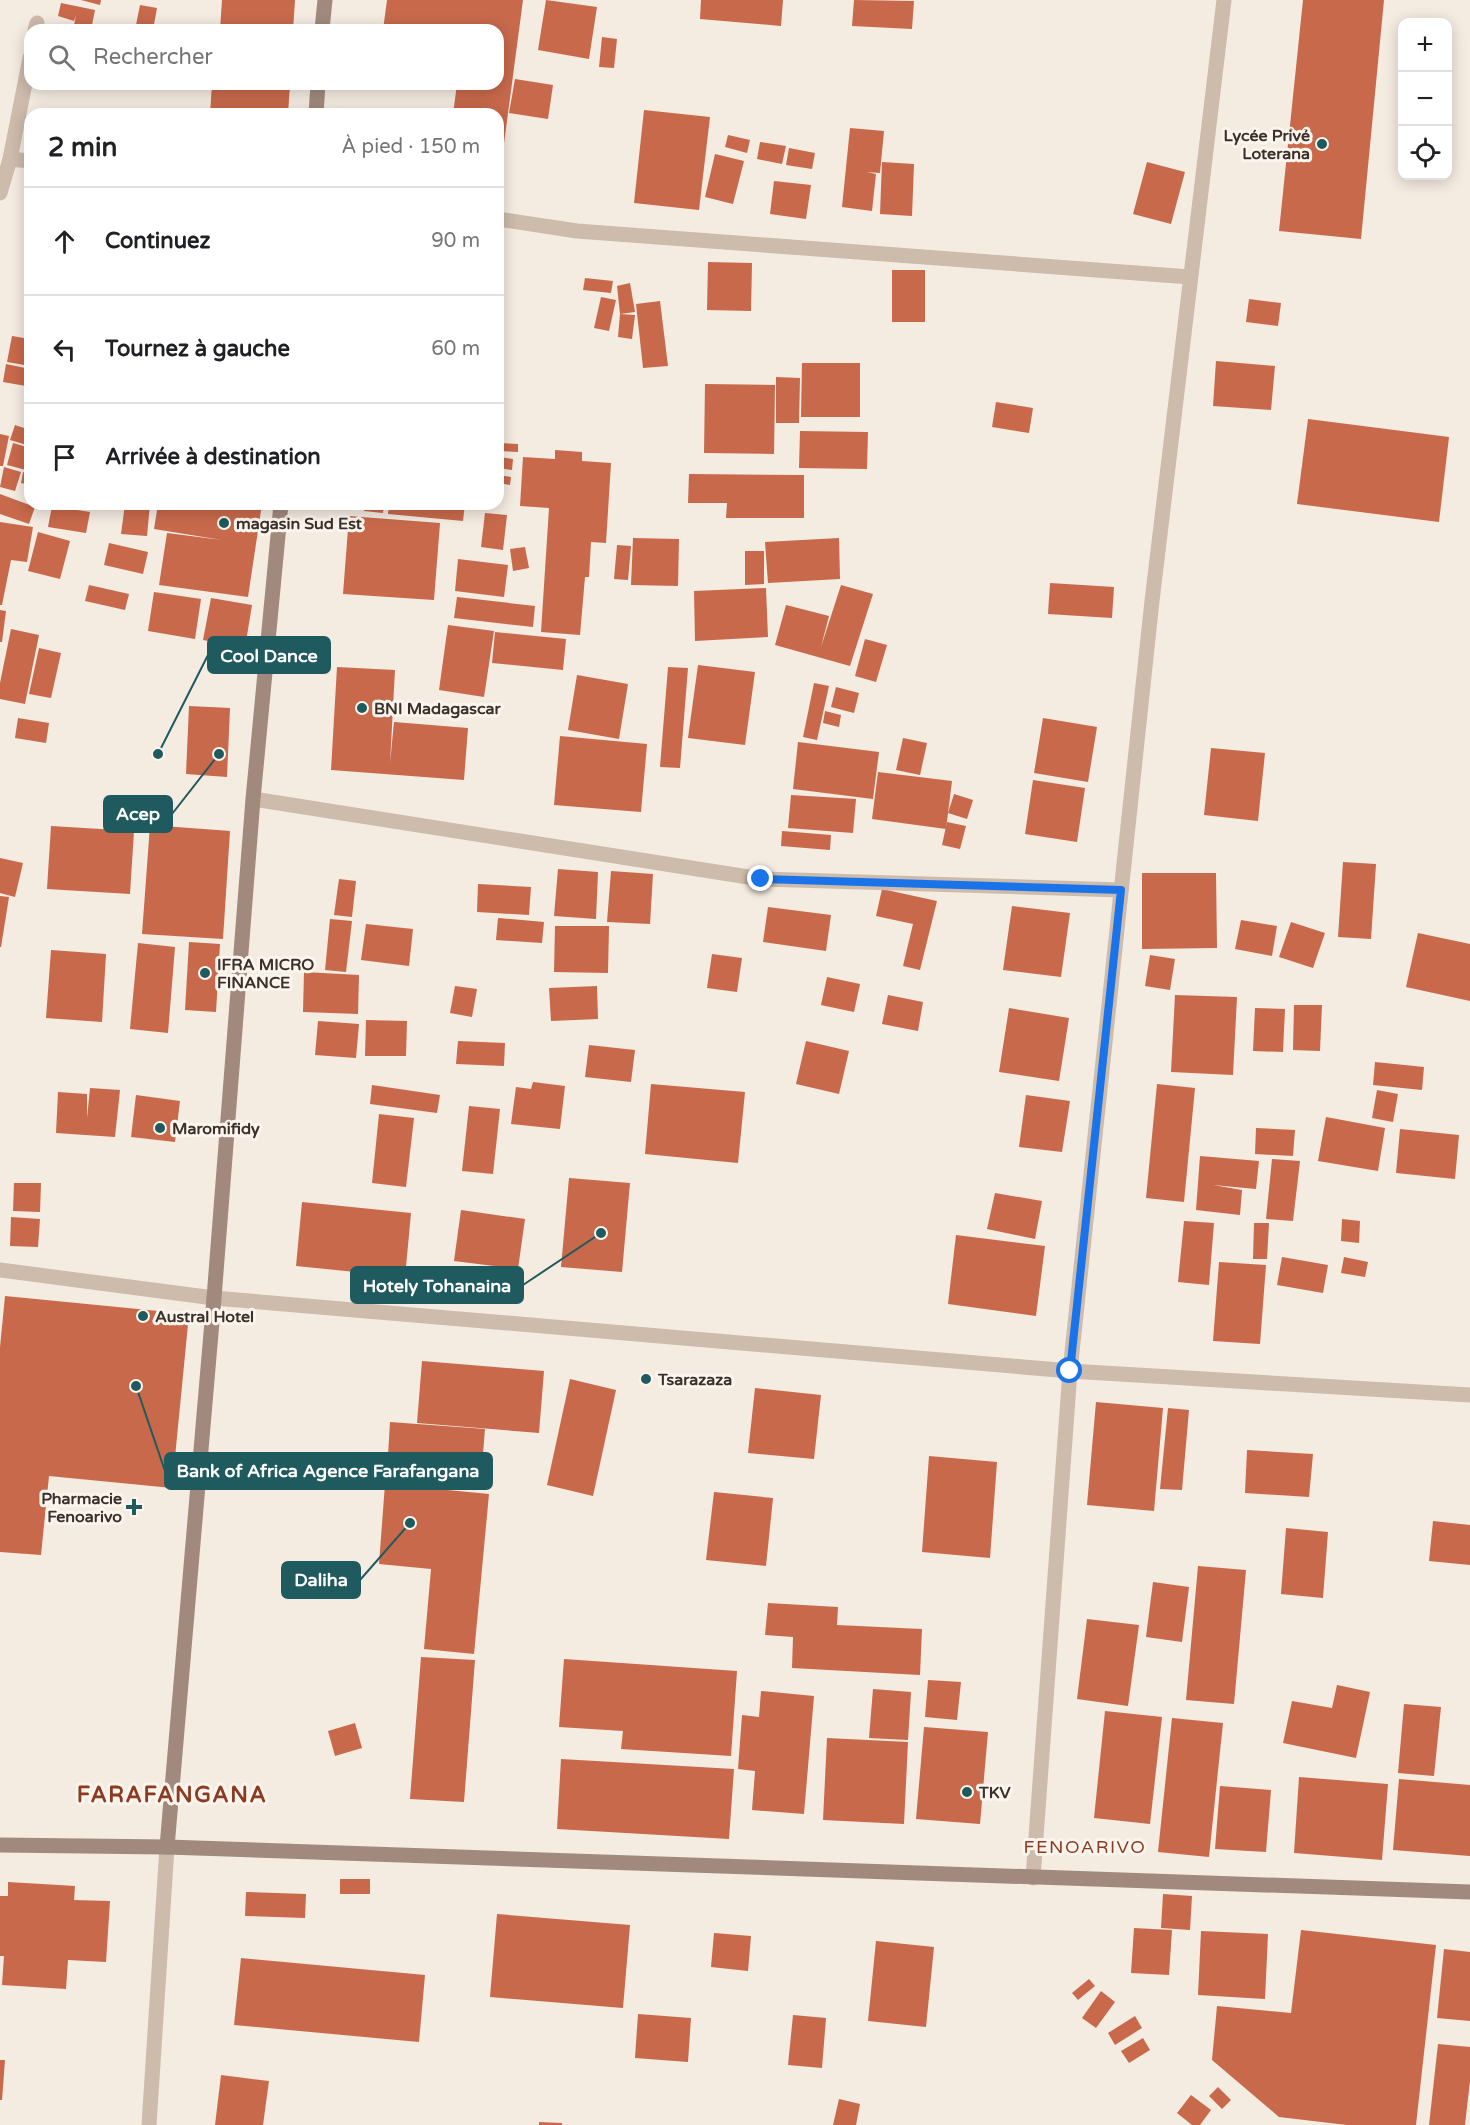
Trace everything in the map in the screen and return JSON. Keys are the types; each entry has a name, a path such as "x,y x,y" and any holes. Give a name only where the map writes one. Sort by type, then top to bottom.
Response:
{"main road":[{"path":"323,24 325,0"},
{"path":"316,108 318,90"},
{"path":"168,1847 253,799 280,510"},
{"path":"0,1845 168,1847 1470,1892"}],"street":[{"path":"1033,1878 1070,1371 1152,601 1224,0"},
{"path":"0,193 10,159 24,88"},
{"path":"10,159 24,160"},
{"path":"504,220 577,231 1190,277"},
{"path":"253,799 761,879 1121,890"},
{"path":"0,1270 214,1298 1070,1371 1470,1395"},
{"path":"149,2125 168,1847"}],"building":[{"path":"81,0 101,0 100,5"},
{"path":"222,0 295,0 293,24 220,24"},
{"path":"387,0 523,0 504,143 504,108 454,108 456,90 504,90 504,24 384,24"},
{"path":"546,0 597,7 589,59 538,50"},
{"path":"701,0 783,0 781,26 700,19"},
{"path":"854,0 914,1 912,29 852,26"},
{"path":"1303,0 1384,0 1361,239 1279,231"},
{"path":"61,3 95,10 92,24 74,24 76,15 74,21 58,16"},
{"path":"140,5 157,8 154,24 136,24"},
{"path":"602,37 617,39 614,68 599,67"},
{"path":"515,79 553,85 548,119 509,113"},
{"path":"212,90 290,90 288,108 210,108"},
{"path":"644,110 710,117 699,210 634,203"},
{"path":"850,128 884,131 880,173 867,172 876,174 872,211 842,207"},
{"path":"728,135 750,140 747,153 725,147"},
{"path":"760,142 786,146 782,164 757,159"},
{"path":"789,148 815,153 812,169 786,165"},
{"path":"715,154 744,161 733,204 705,197"},
{"path":"882,162 914,164 912,216 880,214"},
{"path":"1147,162 1185,172 1171,224 1133,214"},
{"path":"774,181 811,185 806,219 770,214"},
{"path":"708,262 752,263 751,311 707,310"},
{"path":"892,270 925,270 925,322 892,322"},
{"path":"585,278 613,281 611,293 583,290"},
{"path":"630,283 635,312 620,314 617,286"},
{"path":"601,297 616,300 609,331 594,328"},
{"path":"1249,299 1281,303 1278,326 1246,322"},
{"path":"660,301 668,366 643,368 636,304"},
{"path":"620,314 635,315 632,339 618,337"},
{"path":"12,336 24,338 24,365 7,362"},
{"path":"1216,361 1275,366 1271,410 1213,406"},
{"path":"802,363 860,363 860,417 801,417"},
{"path":"6,364 24,368 24,386 3,382"},
{"path":"776,377 800,378 799,423 776,423"},
{"path":"705,384 775,385 774,454 704,453"},
{"path":"996,402 1033,408 1029,433 992,427"},
{"path":"1308,419 1449,437 1439,522 1297,504"},
{"path":"15,425 24,428 24,444 10,440"},
{"path":"800,431 868,432 867,469 799,468"},
{"path":"0,434 9,436 3,466 0,466"},
{"path":"13,443 24,446 24,469 7,465"},
{"path":"504,443 518,444 518,452 504,451"},
{"path":"555,450 582,452 582,461 611,463 606,543 591,542 589,577 585,577 580,635 541,632 549,508 520,506 523,457 555,459"},
{"path":"504,458 513,459 512,470 504,469"},
{"path":"4,467 21,472 15,491 0,487"},
{"path":"23,472 24,484 21,483"},
{"path":"689,474 804,475 804,518 726,518 727,503 688,503"},
{"path":"504,476 511,477 510,485 504,484"},
{"path":"0,494 24,503 24,510 34,510 29,524 0,514"},
{"path":"51,510 90,512 86,533 48,527"},
{"path":"124,510 149,510 147,536 121,534"},
{"path":"157,510 261,510 248,597 159,585 167,533 222,540 154,529"},
{"path":"364,510 383,510 383,513"},
{"path":"388,510 464,510 463,521 388,514"},
{"path":"485,513 507,515 503,550 481,547"},
{"path":"349,516 440,523 434,600 343,594"},
{"path":"0,522 33,527 27,562 11,560 2,605 0,605"},
{"path":"38,532 70,541 60,579 28,571"},
{"path":"633,538 679,539 678,586 631,585"},
{"path":"839,538 840,579 768,583 765,542"},
{"path":"109,543 148,552 143,574 104,565"},
{"path":"617,545 631,546 628,580 614,579"},
{"path":"525,547 529,568 513,571 510,549"},
{"path":"745,551 764,551 764,584 745,585"},
{"path":"458,559 508,565 504,597 455,591"},
{"path":"1050,583 1114,587 1112,618 1048,614"},
{"path":"89,585 129,594 125,610 85,601"},
{"path":"841,585 873,594 850,666 775,645 786,605 829,616 821,647"},
{"path":"766,588 768,637 695,641 694,591"},
{"path":"154,592 201,599 195,639 148,631"},
{"path":"457,597 535,606 533,627 454,618"},
{"path":"211,598 252,605 245,648 203,640"},
{"path":"0,610 6,611 2,642 0,642"},
{"path":"448,625 494,631 484,697 439,690"},
{"path":"11,629 39,635 25,704 0,699 0,683"},
{"path":"495,632 566,639 563,670 492,663"},
{"path":"865,639 887,645 876,682 855,676"},
{"path":"39,648 61,653 51,698 29,694"},
{"path":"698,665 755,672 745,745 688,738"},
{"path":"337,667 395,670 390,763 394,722 468,728 464,780 331,770"},
{"path":"668,667 688,668 680,768 660,767"},
{"path":"577,675 628,684 619,739 568,730"},
{"path":"814,683 829,686 817,740 803,737"},
{"path":"836,687 859,693 854,713 831,707"},
{"path":"189,706 230,708 227,777 186,774"},
{"path":"825,711 841,715 839,727 823,723"},
{"path":"18,718 49,723 46,743 15,738"},
{"path":"1043,718 1097,727 1088,782 1034,773"},
{"path":"560,736 647,744 641,812 554,805"},
{"path":"903,738 927,743 920,775 896,770"},
{"path":"798,742 879,752 873,799 793,789"},
{"path":"1211,748 1265,753 1258,821 1204,815"},
{"path":"878,772 952,781 946,829 872,819"},
{"path":"1033,780 1085,788 1077,842 1025,834"},
{"path":"954,794 973,800 967,819 948,813"},
{"path":"791,795 856,799 853,833 788,828"},
{"path":"947,822 966,826 960,849 942,845"},
{"path":"150,825 230,831 223,939 142,934"},
{"path":"51,826 134,831 130,894 47,889"},
{"path":"782,831 831,835 830,850 781,846"},
{"path":"0,858 23,863 15,897 0,893"},
{"path":"1343,862 1376,864 1371,939 1338,937"},
{"path":"558,869 598,872 596,919 554,916"},
{"path":"611,871 653,874 650,924 607,922"},
{"path":"1142,873 1216,873 1217,948 1142,949"},
{"path":"339,879 356,881 352,917 334,915"},
{"path":"478,884 531,887 529,915 477,912"},
{"path":"882,889 937,901 920,970 903,966 913,924 876,916"},
{"path":"0,896 9,897 1,947 0,947"},
{"path":"1012,906 1070,913 1061,977 1003,970"},
{"path":"768,907 831,915 826,951 763,942"},
{"path":"498,918 544,922 542,943 496,940"},
{"path":"330,919 352,921 346,972 325,970"},
{"path":"1241,920 1277,926 1272,956 1235,949"},
{"path":"1291,922 1325,933 1313,968 1279,957"},
{"path":"366,924 413,929 409,966 361,960"},
{"path":"555,926 609,926 608,973 554,972"},
{"path":"1418,933 1470,944 1470,1001 1406,987"},
{"path":"189,942 220,944 216,1012 185,1010"},
{"path":"138,943 175,947 168,1033 130,1029"},
{"path":"51,950 106,954 102,1022 46,1018"},
{"path":"712,954 742,958 737,992 707,988"},
{"path":"1150,955 1175,959 1170,990 1145,986"},
{"path":"304,972 359,975 358,1014 303,1012"},
{"path":"827,977 860,984 854,1012 821,1005"},
{"path":"455,986 477,989 472,1017 450,1013"},
{"path":"597,986 598,1019 551,1021 549,988"},
{"path":"888,995 923,1002 918,1031 882,1024"},
{"path":"1175,995 1237,997 1233,1075 1171,1072"},
{"path":"1294,1005 1322,1005 1320,1051 1293,1050"},
{"path":"1009,1008 1069,1018 1059,1081 999,1072"},
{"path":"1255,1008 1285,1009 1283,1052 1253,1051"},
{"path":"366,1020 407,1021 406,1056 365,1056"},
{"path":"318,1021 359,1024 356,1058 315,1055"},
{"path":"458,1041 505,1043 504,1066 456,1064"},
{"path":"806,1041 849,1051 839,1094 796,1084"},
{"path":"589,1045 635,1050 631,1082 585,1077"},
{"path":"1375,1062 1424,1067 1422,1090 1373,1085"},
{"path":"533,1082 565,1086 560,1129 511,1124 516,1087 531,1089"},
{"path":"651,1084 745,1092 738,1163 645,1154"},
{"path":"1157,1084 1195,1088 1184,1202 1146,1198"},
{"path":"372,1085 440,1095 437,1113 370,1104"},
{"path":"90,1088 120,1090 115,1137 56,1133 58,1092 87,1094 87,1118"},
{"path":"1377,1090 1398,1094 1393,1122 1372,1118"},
{"path":"136,1095 180,1101 175,1142 131,1137"},
{"path":"1026,1095 1070,1101 1062,1152 1019,1147"},
{"path":"469,1106 500,1109 493,1174 462,1171"},
{"path":"379,1114 414,1118 406,1187 372,1183"},
{"path":"1326,1117 1385,1128 1378,1171 1318,1161"},
{"path":"1256,1128 1295,1130 1293,1156 1255,1154"},
{"path":"1400,1129 1459,1135 1455,1179 1396,1173"},
{"path":"1200,1156 1259,1161 1256,1189 1213,1185 1242,1190 1240,1215 1196,1210"},
{"path":"1272,1159 1300,1161 1293,1221 1266,1219"},
{"path":"569,1178 630,1183 622,1272 561,1267"},
{"path":"14,1183 41,1183 40,1212 13,1211"},
{"path":"995,1193 1042,1201 1035,1239 987,1229"},
{"path":"302,1202 411,1213 405,1277 296,1266"},
{"path":"461,1210 525,1219 518,1269 454,1261"},
{"path":"11,1217 40,1219 38,1247 10,1246"},
{"path":"1342,1219 1360,1221 1359,1243 1341,1241"},
{"path":"1184,1221 1214,1223 1209,1285 1178,1282"},
{"path":"1254,1223 1269,1223 1267,1259 1253,1259"},
{"path":"956,1235 1045,1246 1036,1316 948,1304"},
{"path":"1282,1257 1328,1265 1323,1293 1277,1285"},
{"path":"1344,1257 1368,1262 1365,1277 1341,1273"},
{"path":"1219,1262 1266,1265 1260,1344 1213,1341"},
{"path":"5,1296 189,1314 172,1488 49,1476 41,1555 0,1552 0,1347"},
{"path":"422,1361 544,1371 539,1433 417,1423"},
{"path":"570,1379 616,1390 593,1496 547,1485"},
{"path":"755,1388 821,1395 814,1459 748,1453"},
{"path":"1096,1402 1163,1408 1154,1511 1087,1505"},
{"path":"1168,1408 1189,1410 1182,1490 1160,1489"},
{"path":"390,1422 485,1429 481,1479 387,1472"},
{"path":"1247,1450 1313,1454 1309,1497 1245,1493"},
{"path":"929,1456 997,1462 990,1558 922,1552"},
{"path":"385,1484 489,1494 474,1654 424,1649 431,1569 379,1564"},
{"path":"714,1492 773,1498 766,1566 706,1560"},
{"path":"1433,1521 1470,1525 1470,1565 1429,1561"},
{"path":"1286,1528 1328,1532 1323,1598 1281,1594"},
{"path":"1198,1566 1246,1570 1234,1704 1186,1700"},
{"path":"1153,1582 1189,1587 1182,1642 1146,1637"},
{"path":"768,1603 838,1607 837,1625 922,1629 920,1675 792,1668 793,1637 765,1635"},
{"path":"1087,1619 1139,1625 1128,1706 1077,1699"},
{"path":"421,1657 475,1660 464,1802 410,1799"},
{"path":"564,1659 737,1671 731,1756 621,1749 623,1731 559,1727"},
{"path":"928,1680 961,1682 957,1720 925,1717"},
{"path":"1337,1685 1370,1692 1356,1758 1283,1743 1292,1701 1332,1708"},
{"path":"873,1689 911,1692 908,1740 869,1738"},
{"path":"761,1691 814,1696 804,1814 752,1810 755,1771 738,1769 742,1715 759,1717"},
{"path":"1404,1704 1441,1707 1434,1776 1398,1773"},
{"path":"1105,1711 1162,1717 1150,1824 1094,1818"},
{"path":"1172,1718 1223,1723 1209,1857 1158,1852"},
{"path":"355,1723 362,1748 335,1756 328,1731"},
{"path":"924,1727 988,1732 980,1824 916,1819"},
{"path":"827,1738 908,1742 904,1824 823,1820"},
{"path":"561,1759 734,1769 729,1839 557,1829"},
{"path":"1299,1777 1388,1784 1382,1860 1294,1853"},
{"path":"1399,1779 1470,1785 1470,1856 1393,1850"},
{"path":"1220,1786 1271,1790 1266,1852 1215,1849"},
{"path":"340,1879 370,1879 370,1894 340,1894"},
{"path":"8,1882 75,1886 74,1900 110,1901 106,1962 68,1960 66,1989 2,1985 4,1956 0,1956 0,1896 8,1896"},
{"path":"246,1892 306,1894 305,1918 245,1916"},
{"path":"1163,1894 1192,1896 1190,1930 1161,1928"},
{"path":"497,1914 630,1925 623,2008 490,1997"},
{"path":"1134,1928 1172,1930 1169,1975 1131,1973"},
{"path":"1301,1930 1436,1945 1416,2125 1347,2125 1279,2117 1212,2060 1217,2006 1291,2013"},
{"path":"1201,1931 1268,1934 1265,1999 1198,1995"},
{"path":"714,1933 751,1936 748,1971 711,1967"},
{"path":"876,1941 934,1947 926,2027 868,2021"},
{"path":"1444,1949 1470,1952 1470,2021 1437,2018"},
{"path":"241,1958 425,1975 419,2042 234,2025"},
{"path":"1089,1979 1095,1986 1078,2000 1072,1993"},
{"path":"1101,1991 1115,2002 1096,2028 1082,2018"},
{"path":"638,2014 691,2018 688,2062 635,2058"},
{"path":"793,2015 826,2018 822,2068 788,2065"},
{"path":"1135,2016 1142,2028 1115,2045 1108,2033"},
{"path":"1143,2038 1150,2050 1129,2063 1121,2051"},
{"path":"1438,2044 1470,2047 1470,2081 1465,2125 1429,2125"},
{"path":"0,2060 5,2060 2,2100 0,2100"},
{"path":"221,2075 269,2081 263,2125 215,2125"},
{"path":"1218,2087 1231,2100 1222,2109 1209,2096"},
{"path":"1191,2095 1211,2110 1200,2125 1192,2125 1177,2113"},
{"path":"839,2099 860,2104 856,2125 833,2125"},
{"path":"539,2122 562,2123 562,2125 539,2125"}],"place":[{"name":"Lycée Privé Loterana","path":"1322,144"},
{"name":"magasin Sud Est","path":"224,523"},
{"name":"BNI Madagascar","path":"362,708"},
{"name":"Cool Dance","path":"158,754"},
{"name":"Acep","path":"219,754"},
{"name":"IFRA MICRO FINANCE","path":"205,973"},
{"name":"Maromifidy","path":"160,1128"},
{"name":"Hotely Tohanaina","path":"601,1233"},
{"name":"Austral Hotel","path":"143,1316"},
{"name":"Tsarazaza","path":"646,1379"},
{"name":"Bank of Africa Agence Farafangana","path":"136,1386"},
{"name":"Pharmacie Fenoarivo","path":"134,1507"},
{"name":"Daliha","path":"410,1523"},
{"name":"TKV","path":"967,1792"}],"district":[{"name":"FARAFANGANA","path":"172,1794"},
{"name":"FENOARIVO","path":"1085,1847"}],"route":[{"path":"761,879 1121,890 1070,1371"}]}
